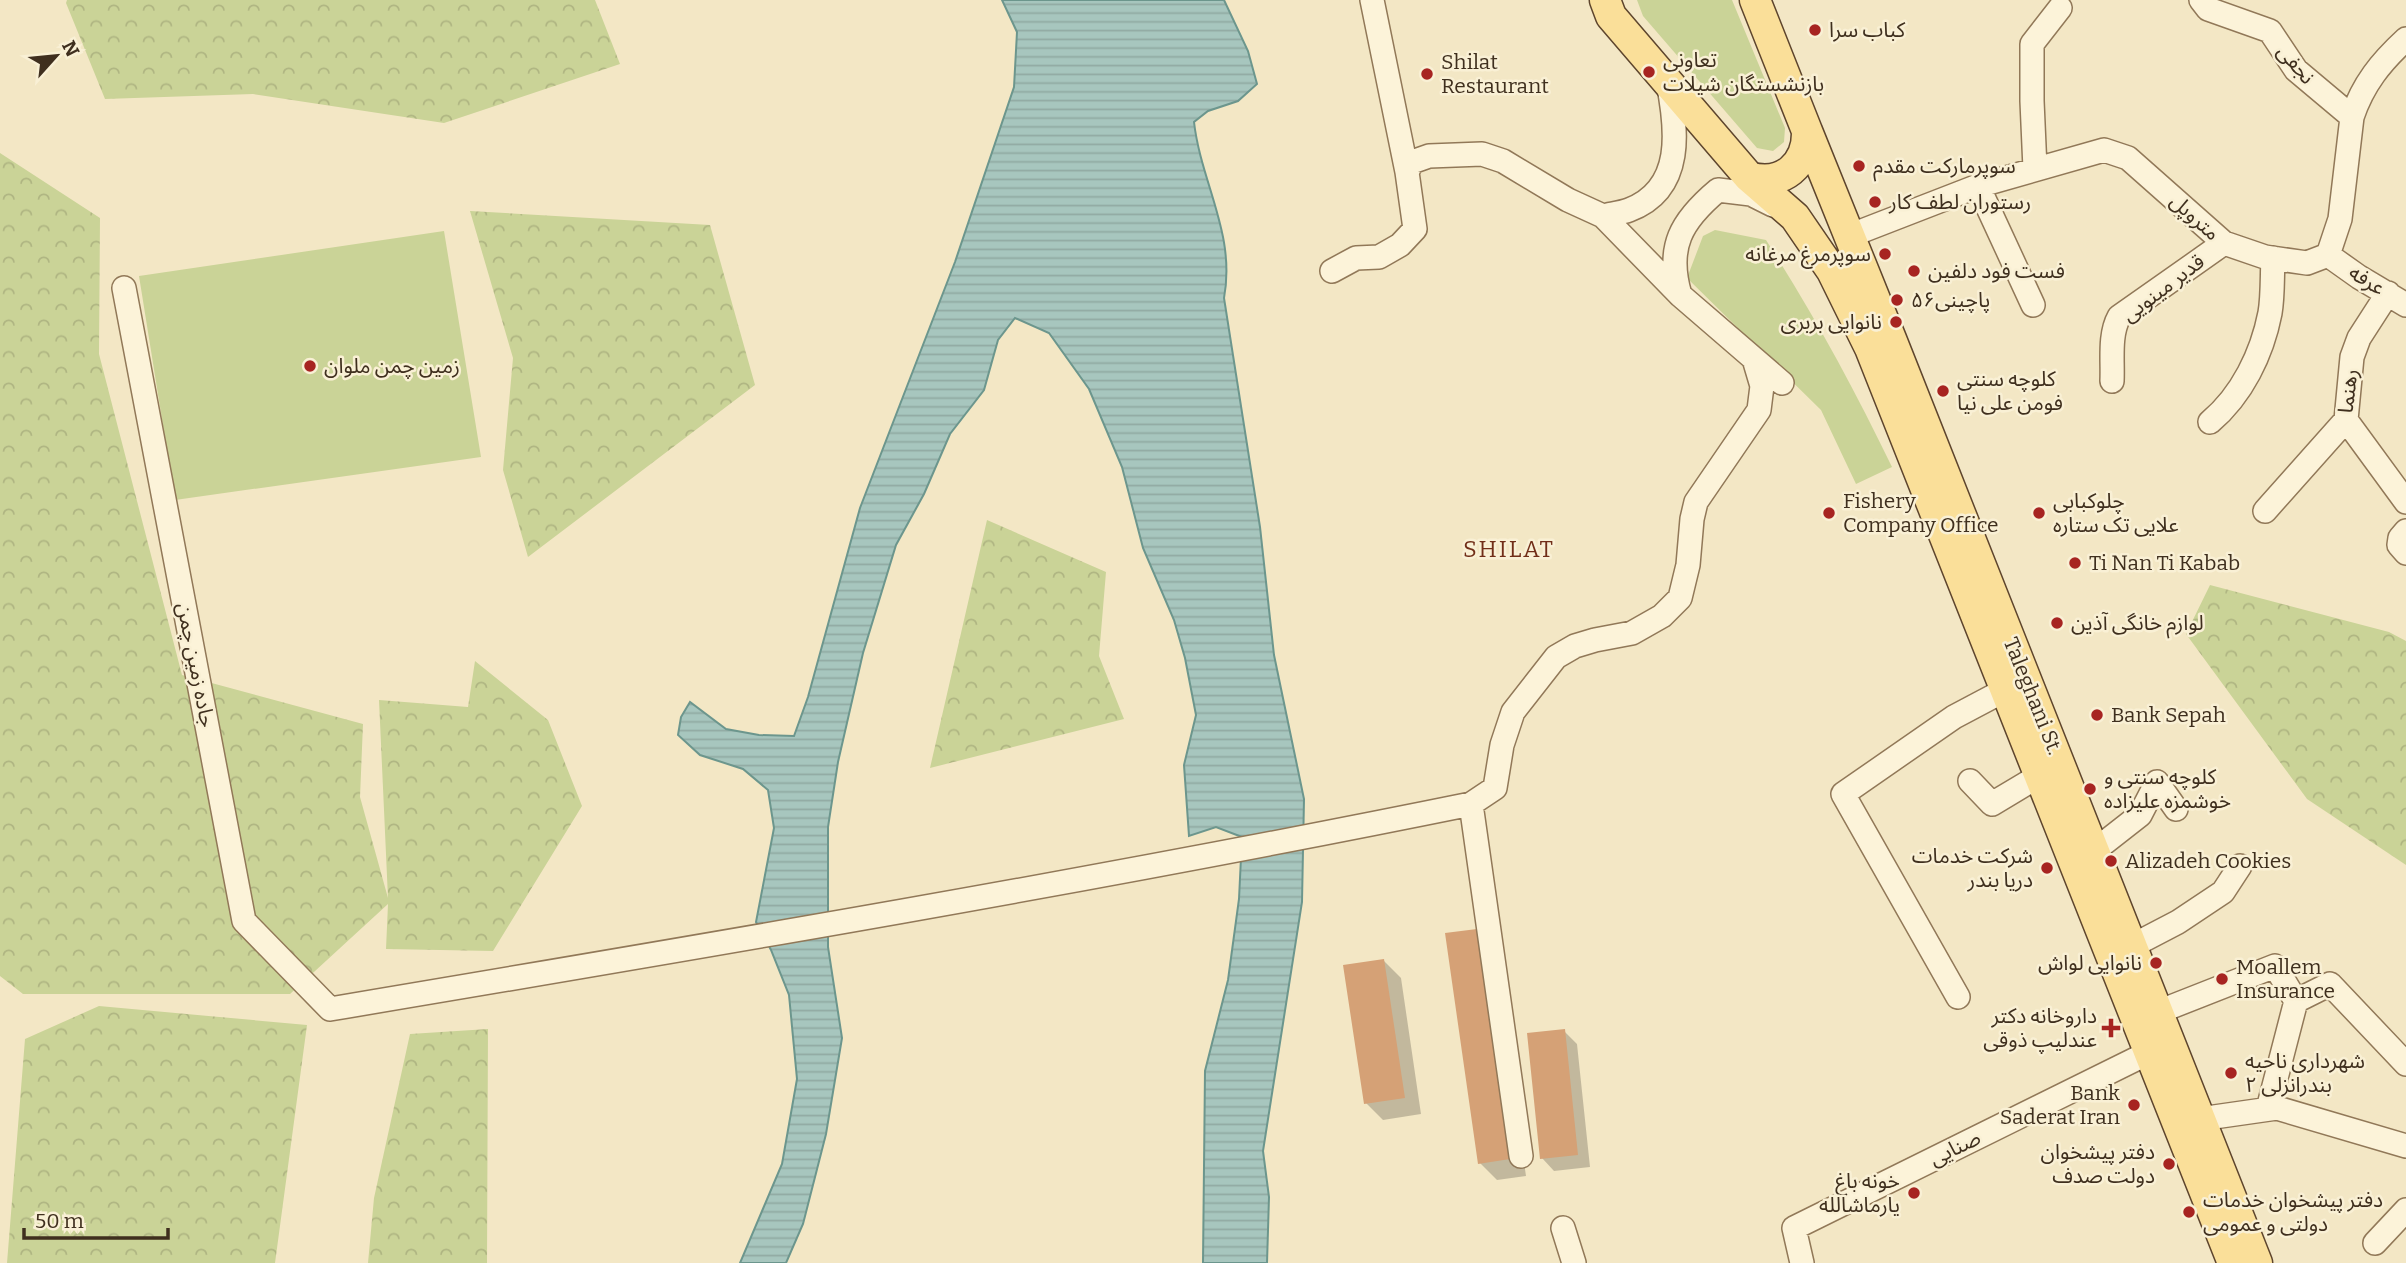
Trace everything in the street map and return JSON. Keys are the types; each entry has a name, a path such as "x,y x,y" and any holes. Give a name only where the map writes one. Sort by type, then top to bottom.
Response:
{"main road":[{"name":"Taleghani St.","path":"1755,0 2158,1012 2159,1048 2200,1119 2257,1263"},
{"name":"Taleghani St.","path":"1604,5 1749,177 1794,217 1832,271 1870,348 2039,776 2159,1048 2232,1263"},
{"path":"1749,177 1768,180 1787,174 1801,160 1807,131"},
{"path":"1814,242 1804,207 1806,199 1814,189 1821,188 1830,193"}],"street":[{"path":"1332,271 1356,258 1379,257 1400,245 1415,229 1407,172 1371,0"},
{"name":"نجفی","path":"2201,0 2208,9 2270,31 2296,70 2352,117"},
{"path":"2035,169 2032,44 2060,8"},
{"path":"2328,254 2340,219 2352,117 2357,102 2381,62 2406,38"},
{"path":"1603,216 1629,210 1644,202 1669,173 1676,148 1674,111 1668,82"},
{"name":"متروپل","path":"1849,236 1978,186 2104,150 2128,158 2224,243 2273,258 2307,263 2328,254"},
{"path":"1407,172 1412,162 1429,156 1482,154 1503,161 1568,200 1603,216 1680,295 1782,383"},
{"path":"1978,186 2033,305"},
{"path":"1680,295 1675,277 1676,242 1697,208 1718,190 1751,194 1794,217"},
{"name":"قدیر مینویی","path":"2112,381 2113,334 2119,317 2224,243"},
{"name":"عرفه","path":"2328,254 2359,277 2397,299"},
{"path":"2210,422 2228,406 2244,383 2259,349 2270,312 2273,258"},
{"name":"جاده زمین چمن","path":"124,288 244,921 330,1009 755,937 1471,804"},
{"name":"رهنما","path":"2265,511 2346,421 2352,357 2359,338 2397,299"},
{"path":"1521,1156 1471,804 1495,788 1502,745 1513,712 1556,657 1575,646 1632,633 1662,616 1680,598 1688,565 1696,502 1759,410 1762,386 1754,359"},
{"path":"2346,421 2406,502"},
{"path":"2406,531 2400,538 2399,545 2406,553"},
{"path":"1958,997 1843,794 1954,717 2005,690"},
{"path":"1970,781 1992,804 2039,776"},
{"path":"2094,851 2140,815 2157,782 2176,809"},
{"path":"2132,946 2178,922 2223,892 2240,866"},
{"path":"2158,1012 2275,966 2296,1001 2268,1109"},
{"path":"2296,1001 2330,984 2406,1064"},
{"name":"صنایی","path":"1802,1263 1794,1228 2159,1048"},
{"path":"2200,1119 2277,1108 2406,1146"},
{"path":"2375,1244 2406,1210"},
{"path":"1563,1228 1574,1263"}],"green space":[{"path":"67,0 595,0 620,64 444,123 253,94 105,99"},
{"path":"1637,0 1732,0 1785,128 1784,142 1773,151 1757,148 1643,16"},
{"path":"0,153 100,218 99,354 182,675 363,724 360,797 388,898 379,700 468,707 475,661 548,720 582,806 493,951 386,949 388,904 290,994 23,994 0,976"},
{"path":"470,211 710,225 755,385 528,557 503,470 513,358"},
{"path":"1715,230 1766,240 1832,351 1892,467 1856,484 1821,410 1687,278 1703,236"},
{"name":"زمین چمن ملوان","path":"444,231 481,457 175,500 139,276"},
{"path":"987,520 1106,572 1099,656 1124,719 930,768"},
{"path":"2210,585 2389,632 2406,641 2406,865 2307,799 2186,634"},
{"path":"99,1006 307,1025 275,1263 7,1263 25,1039"},
{"path":"488,1029 487,1263 368,1263 374,1198 410,1034"}],"water":[{"path":"1002,0 1224,0 1248,51 1257,84 1238,101 1208,111 1194,122 1222,230 1226,275 1224,298 1260,527 1274,655 1304,799 1302,902 1263,1151 1269,1197 1267,1263 1203,1263 1205,1071 1228,980 1239,899 1242,837 1216,827 1189,836 1184,765 1196,715 1185,658 1174,620 1143,548 1122,467 1089,389 1049,333 1015,318 998,340 984,390 950,434 924,494 896,545 863,653 838,762 828,827 828,947 842,1038 826,1134 803,1224 786,1263 740,1263 782,1164 797,1079 789,995 771,950 756,922 774,828 768,790 743,769 700,755 678,735 681,717 690,702 726,729 759,735 794,736 808,697 860,508 955,262 1014,87 1017,32"}],"building":[{"path":"1477,929 1510,1159 1478,1164 1445,933"},
{"path":"1384,959 1405,1098 1364,1104 1343,965"},
{"path":"1565,1029 1578,1155 1540,1159 1527,1033"}],"place":[{"name":"کباب سرا","path":"1815,30"},
{"name":"تعاونی بازنشستگان شیلات","path":"1649,72"},
{"name":"Shilat Restaurant","path":"1427,74"},
{"name":"سوپرمارکت مقدم","path":"1859,166"},
{"name":"رستوران لطف کار","path":"1875,202"},
{"name":"سوپرمرغ مرغانه","path":"1885,254"},
{"name":"فست فود دلفین","path":"1914,271"},
{"name":"پاچینی۵۶","path":"1897,300"},
{"name":"نانوایی بربری","path":"1896,322"},
{"name":"زمین چمن ملوان","path":"310,366"},
{"name":"کلوچه سنتی فومن علی نیا","path":"1943,391"},
{"name":"Fishery Company Office","path":"1829,513"},
{"name":"چلوکبابی علایی تک ستاره","path":"2039,513"},
{"name":"Ti Nan Ti Kabab","path":"2075,563"},
{"name":"لوازم خانگی آذین","path":"2057,623"},
{"name":"Bank Sepah","path":"2097,715"},
{"name":"کلوچه سنتی و خوشمزه علیزاده","path":"2090,789"},
{"name":"Alizadeh Cookies","path":"2111,861"},
{"name":"شرکت خدمات دریا بندر","path":"2047,868"},
{"name":"نانوایی لواش","path":"2156,963"},
{"name":"Moallem Insurance","path":"2222,979"},
{"name":"داروخانه دکتر عندلیپ ذوقی","path":"2111,1028"},
{"name":"شهرداری ناحیه ۲ بندرانزلی","path":"2231,1073"},
{"name":"Bank Saderat Iran","path":"2134,1105"},
{"name":"دفتر پیشخوان دولت صدف","path":"2169,1164"},
{"name":"خونه باغ یارماشالله","path":"1914,1193"},
{"name":"دفتر پیشخوان خدمات دولتی و عمومی","path":"2189,1212"}],"district":[{"name":"SHILAT","path":"1509,549"}]}
